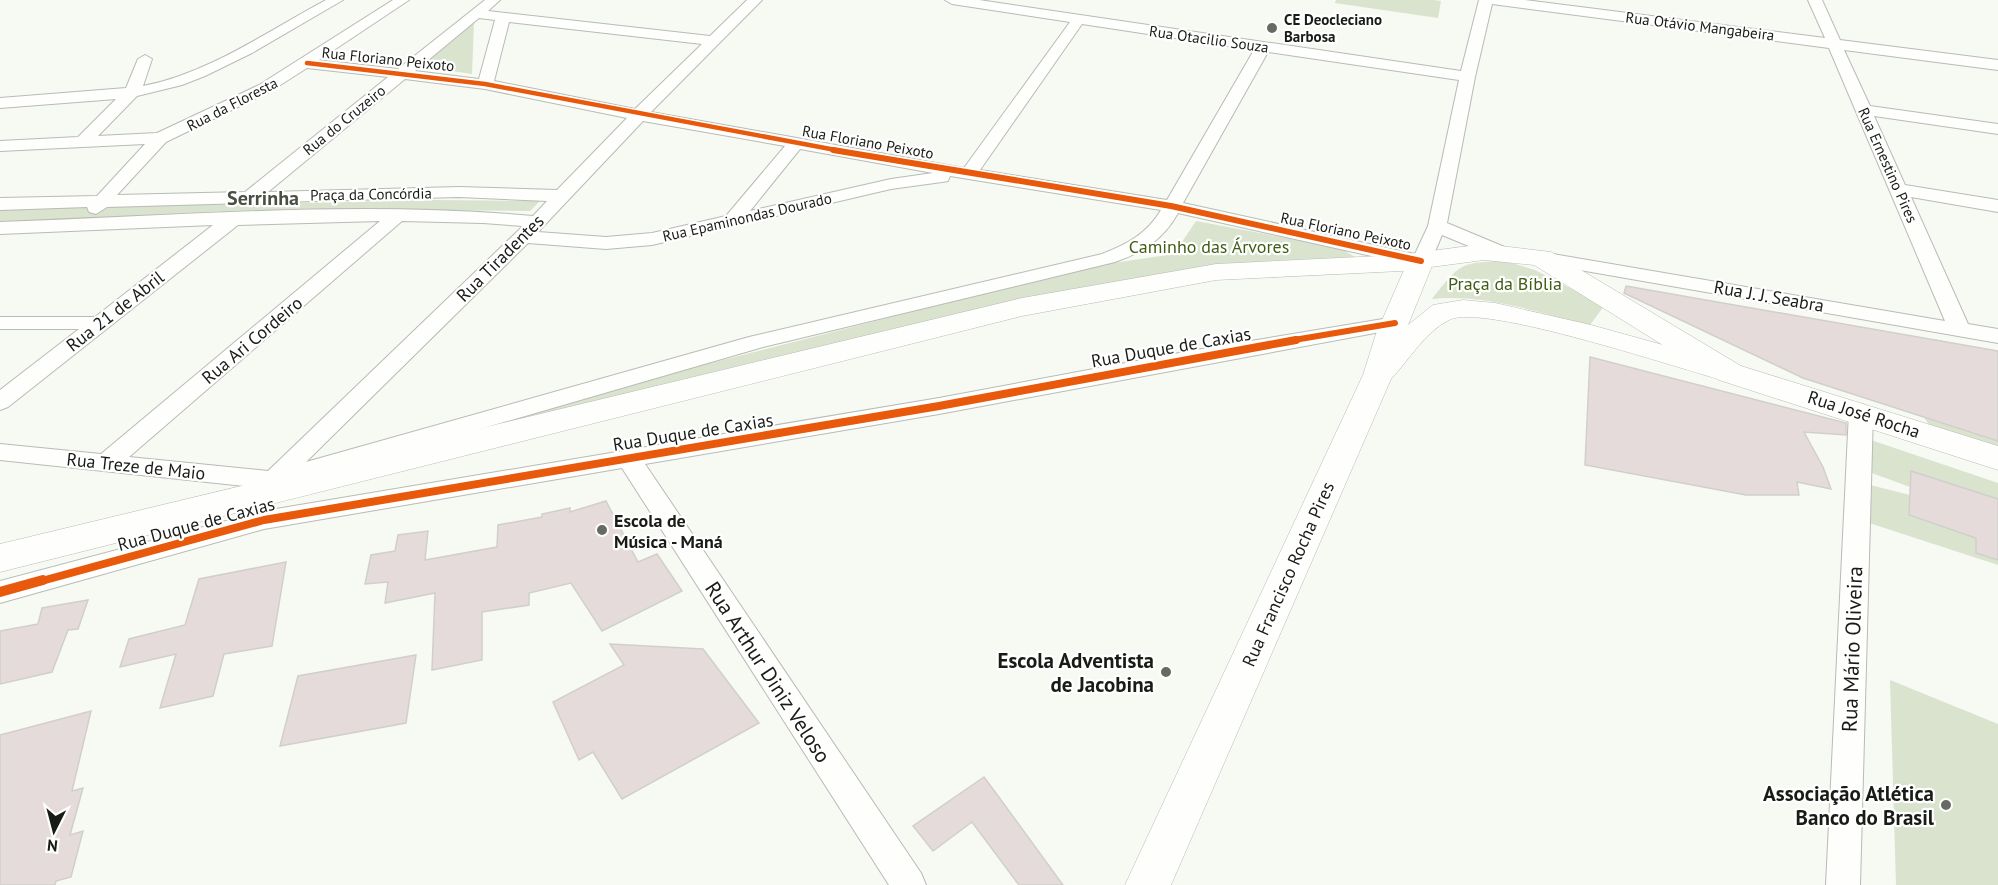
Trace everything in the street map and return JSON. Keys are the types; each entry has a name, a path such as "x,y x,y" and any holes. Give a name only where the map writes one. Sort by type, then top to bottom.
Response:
{"main road":[{"name":"Rua Duque de Caxias","path":"0,558 266,498 1022,307 1216,273 1411,262 1500,252 1541,258"},
{"name":"Rua José Rocha","path":"1541,258 1730,373 1861,412 1998,458"}],"street":[{"path":"0,112 7,102 133,91 169,84 196,73 336,0"},
{"name":"Rua da Floresta","path":"80,225 160,138 225,109 307,63 402,0"},
{"name":"Rua do Cruzeiro","path":"251,196 493,0"},
{"name":"Rua Tiradentes","path":"266,498 523,237 639,115 755,0"},
{"name":"Rua Otacilio Souza","path":"952,0 1467,78"},
{"name":"Rua Francisco Rocha Pires","path":"1148,885 1378,375 1411,262 1437,226 1467,78 1486,0"},
{"name":"Rua Otávio Mangabeira","path":"1493,0 1998,65"},
{"name":"Rua Ernestino Pires","path":"1815,0 1960,330"},
{"path":"477,14 712,41"},
{"path":"485,84 503,17"},
{"path":"969,174 1078,20"},
{"name":"Rua Duque de Caxias","path":"0,592 266,498 758,342 1108,258 1132,250 1148,240 1160,228 1263,47"},
{"path":"84,141 133,91 145,58"},
{"name":"Rua Floriano Peixoto","path":"307,63 485,84 639,115 969,174 1171,206 1411,262"},
{"path":"1864,110 1998,129"},
{"path":"0,146 160,138"},
{"path":"732,220 796,143"},
{"name":"Rua Epaminondas Dourado","path":"523,237 586,243 628,242 901,182 969,174"},
{"path":"1900,190 1998,206"},
{"name":"Praça da Concórdia","path":"0,204 459,192 561,196"},
{"path":"340,215 357,194"},
{"name":"Praça da Concórdia","path":"0,228 231,221 340,215 483,217 537,222"},
{"name":"Rua Ari Cordeiro","path":"106,463 397,216"},
{"name":"Rua 21 de Abril","path":"0,402 231,221"},
{"path":"1437,226 1500,252"},
{"name":"Rua J. J. Seabra","path":"1541,258 1998,336"},
{"path":"1606,298 1620,287 1673,279"},
{"path":"1378,375 1430,320 1445,310 1464,307 1499,312 1603,337 1730,373"},
{"path":"0,322 99,323"},
{"name":"Rua Duque de Caxias","path":"266,498 628,458 939,406 1190,358 1395,323"},
{"name":"Rua Mário Oliveira","path":"1843,885 1861,412"},
{"name":"Rua Treze de Maio","path":"0,452 106,463 266,498"},
{"name":"Rua Arthur Diniz Veloso","path":"628,458 909,885"}],"green space":[{"path":"1336,0 1441,1 1438,18 1335,3"},
{"path":"474,21 472,74 419,66"},
{"path":"432,200 540,201 530,211 423,210 0,221 0,209"},
{"name":"Caminho das Árvores","path":"1196,221 1340,248 1362,261 1200,269 637,398 383,447 1087,267 1174,254"},
{"name":"Praça da Bíblia","path":"1505,261 1535,270 1604,306 1590,325 1491,301 1432,299 1449,278 1462,267 1479,262"},
{"path":"1935,339 1973,348 1934,420 1998,441 1998,450 1933,430 1923,416"},
{"path":"1859,436 1998,483 1998,499 1911,471 1910,487 1858,468"},
{"path":"1858,482 1910,495 1910,516 1976,538 1976,553 1998,560 1998,565 1857,519"},
{"name":"Associação Atlética Banco do Brasil","path":"1890,680 1998,724 1998,885 1896,885"}],"building":[{"path":"1626,286 1998,351 1998,441 1803,378 1624,293"},
{"path":"1590,357 1846,423 1846,435 1804,432 1823,467 1831,489 1797,482 1799,495 1746,495 1585,465"},
{"path":"1911,471 1998,499 1998,560 1976,553 1976,538 1909,515"},
{"path":"606,501 638,562 657,554 682,591 602,631 571,583 529,593 529,605 482,612 482,660 432,670 435,593 385,603 388,582 365,584 371,555 395,551 398,535 428,531 425,560 497,547 498,525 542,517 542,514 570,508 570,512"},
{"path":"286,562 272,646 224,654 213,696 160,708 176,654 120,667 129,639 185,625 199,579"},
{"path":"88,600 78,629 68,630 52,672 0,684 0,631 38,624 42,608"},
{"path":"610,644 703,649 759,723 622,799 593,752 579,760 553,702 624,665"},
{"path":"416,655 406,723 280,746 298,676"},
{"path":"91,711 72,791 83,788 70,835 83,831 71,877 56,881 55,885 0,885 0,735"},
{"path":"984,777 1063,885 1019,885 972,822 933,851 913,826"}],"cycle path":[{"path":"307,63 485,84 639,115 969,174 1171,206 1421,261"},
{"path":"0,592 264,520 939,406 1190,358 1395,323"}],"place":[{"name":"CE Deocleciano Barbosa","path":"1272,28"},
{"name":"Escola de Música - Maná","path":"602,530"},
{"name":"Escola Adventista de Jacobina","path":"1166,672"},
{"name":"Associação Atlética Banco do Brasil","path":"1946,805"}],"district":[{"name":"Serrinha","path":"263,198"}]}
